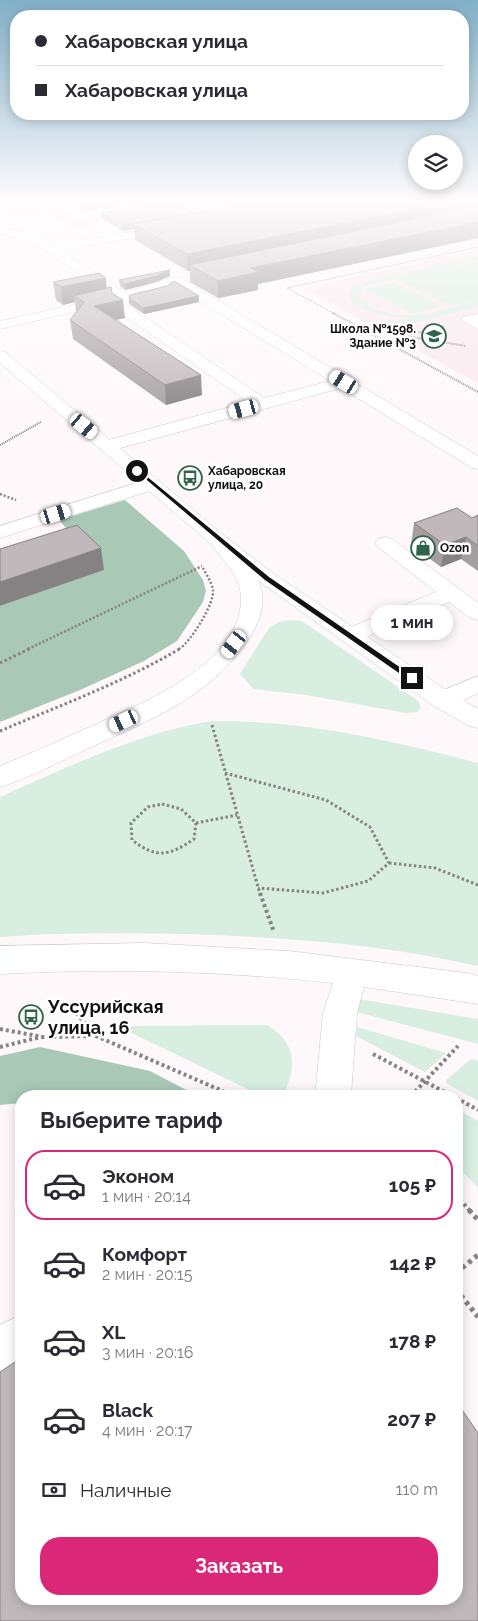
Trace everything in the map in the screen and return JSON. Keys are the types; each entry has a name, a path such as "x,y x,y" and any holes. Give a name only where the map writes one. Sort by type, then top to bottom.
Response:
{"main road":[{"path":"93,277 123,297"},
{"path":"0,325 123,297 162,287 174,280 190,277"},
{"path":"174,280 478,464"},
{"path":"123,297 120,306 262,404"},
{"path":"0,355 219,541 267,578 443,700 478,720"},
{"path":"107,446 344,382"},
{"path":"0,532 152,484"},
{"path":"0,777 155,706 196,684 218,665 234,644 247,621 252,600 248,581 219,541"},
{"path":"385,543 478,613"},
{"path":"349,636 452,593"},
{"path":"443,700 478,684"},
{"path":"0,960 151,956 264,962 353,972 478,990"},
{"path":"334,1090 340,1013 353,972"},
{"path":"0,1351 15,1340"}],"path":[{"path":"340,277 287,288 478,392"},
{"path":"469,346 405,336 475,321"},
{"path":"0,445 43,421 36,415"},
{"path":"0,731 101,689 151,666 187,646 212,602 213,590 198,561"},
{"path":"0,663 202,566"},
{"path":"212,725 258,888 275,935"},
{"path":"225,773 326,800 370,826 389,863"},
{"path":"168,804 188,811 196,823 194,839 174,853 147,852 132,840 131,823 147,808 168,804"},
{"path":"196,823 237,815"},
{"path":"258,888 323,893 368,881 389,863 424,864 464,877 478,885"},
{"path":"76,1013 96,1036"},
{"path":"0,1029 43,1037 96,1036 220,1090"},
{"path":"0,1047 43,1037"},
{"path":"417,1090 458,1046"},
{"path":"368,1051 440,1090"},
{"path":"463,1102 478,1110"},
{"path":"463,1203 478,1220"},
{"path":"463,1267 478,1254"},
{"path":"463,1298 478,1317"}],"shaded area":[{"name":"Школа №1598. Здание №3","path":"355,277 478,277 478,383 303,288"}],"green space":[{"path":"387,277 478,277 478,300 451,306 395,279 366,286 358,295 368,306 385,312 403,315 426,314 478,301 478,307 399,326 393,323 408,318 370,311 350,300 349,292 356,285"},
{"path":"393,283 442,306 412,313 365,289"},
{"path":"125,500 184,551 203,580 206,591 203,602 177,641 144,661 80,690 0,722 0,606 103,570 59,520"},
{"path":"290,620 302,621 417,700 421,706 418,712 406,713 306,695 253,689 240,674 269,628 279,622"},
{"path":"211,721 279,724 346,733 478,763 478,966 442,958 369,947 259,937 116,933 0,937 0,797 103,752 156,734"},
{"path":"353,998 478,1019 478,1044 349,1010"},
{"path":"267,1025 284,1039 289,1047 292,1065 288,1085 286,1090 250,1090 117,1026"},
{"path":"357,1027 446,1053 425,1072 356,1036"},
{"path":"40,1047 150,1071 186,1090 15,1090 15,1104 0,1105 0,1056"},
{"path":"471,1059 478,1061 478,1101 463,1093 463,1090 458,1090 446,1083 446,1080"},
{"path":"463,1113 478,1121 478,1187 463,1173"}],"building":[{"path":"80,277 106,278 61,287 53,282"},
{"path":"136,277 153,277 125,284 119,280"},
{"path":"210,277 237,277 218,281"},
{"path":"174,281 199,296 143,308 129,298 130,295 167,286"},
{"path":"111,287 112,293 123,300 94,306 201,375 165,385 70,320 84,302 74,296"},
{"path":"457,508 472,518 478,515 478,546 466,537 445,545 414,523"},
{"path":"77,525 101,548 0,582 0,549"},
{"path":"15,1362 15,1605 463,1605 463,1411 478,1433 478,1621 0,1621 0,1372"}],"place":[{"name":"Школа №1598. Здание №3","path":"434,336"},
{"name":"Хабаровская улица, 20","path":"190,478"},
{"name":"Ozon","path":"423,548"},
{"name":"Уссурийская улица, 16","path":"31,1017"}],"route":[{"path":"137,471 219,541 267,578 412,678"}]}
